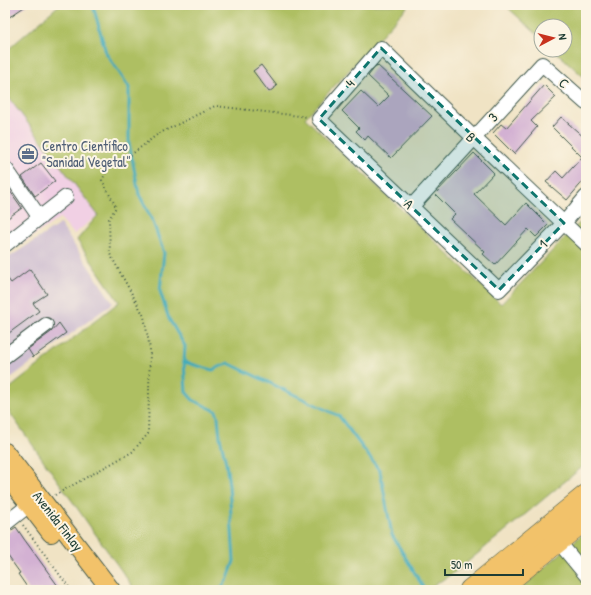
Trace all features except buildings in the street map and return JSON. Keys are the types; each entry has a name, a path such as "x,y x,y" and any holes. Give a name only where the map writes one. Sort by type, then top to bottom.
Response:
{"highway":[{"path":"498,590 552,535 586,495"},
{"path":"470,590 552,535 586,519"}],"main road":[{"name":"Avenida Finlay","path":"5,452 28,508 111,590"},
{"name":"Avenida Finlay","path":"5,474 28,508 98,590"}],"street":[{"name":"4","path":"319,119 381,48"},
{"name":"B","path":"381,48 474,139 586,244"},
{"name":"3","path":"412,206 542,64"},
{"name":"C","path":"542,64 586,103"},
{"name":"A","path":"319,119 499,290"},
{"path":"6,169 40,218"},
{"path":"5,245 66,197"},
{"name":"1","path":"499,290 564,223 586,197"},
{"path":"5,356 46,325"},
{"path":"552,535 586,575"}],"path":[{"path":"28,508 132,452 148,434 150,349 144,316 110,254 108,219 116,207 102,180 108,169 132,154 158,134 215,106 319,119"},
{"path":"5,499 28,508 71,590"}],"highlighted area":[{"path":"381,48 564,223 499,290 319,119"}],"shaded area":[{"name":"Centro Científico \"Sanidad Vegetal\"","path":"5,93 98,215 74,234 60,218 5,255"},
{"path":"60,224 113,303 5,382 5,260"}],"green space":[{"path":"59,5 409,5 305,118 501,304 579,223 586,229 586,464 459,569 427,590 135,590 5,406 5,392 119,302 77,240 98,215 5,93 5,52"},
{"path":"505,5 586,5 586,79 563,58 573,58 573,18 533,18 533,31"},
{"path":"586,531 586,590 519,590"}],"waterway":[{"path":"93,5 106,53 129,87 129,143 139,194 153,222 164,253 160,291 169,319 185,346 184,362 186,392 193,400 216,411 218,417 220,437 229,485 234,561 228,578 220,590"},
{"path":"184,362 213,370 228,363 339,416 380,471 392,535 425,590"}],"place":[{"name":"Centro Científico \"Sanidad Vegetal\"","path":"28,154"}]}
